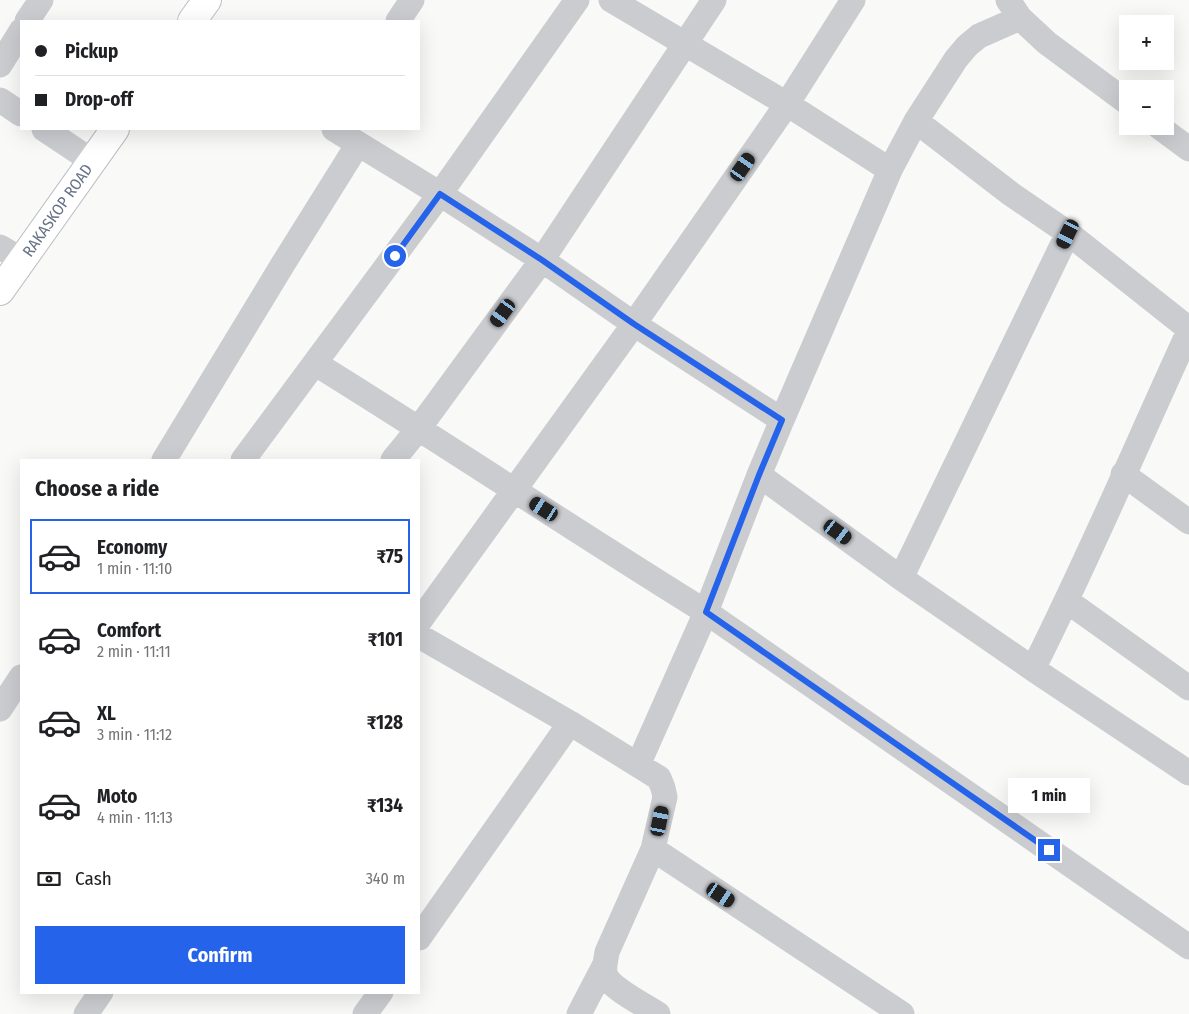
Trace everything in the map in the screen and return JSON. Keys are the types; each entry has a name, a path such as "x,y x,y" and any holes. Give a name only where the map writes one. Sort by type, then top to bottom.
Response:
{"main road":[{"path":"193,20 207,0"},
{"name":"RAKASKOP ROAD","path":"0,291 11,254 92,161 114,130"}],"street":[{"path":"28,20 40,0"},
{"path":"399,20 412,0"},
{"path":"244,459 316,364 440,194 577,0"},
{"path":"611,0 787,104 890,170"},
{"path":"394,459 419,428 542,260 714,0"},
{"path":"420,621 634,324 787,104 853,0"},
{"path":"638,765 706,612 759,475 890,170 916,121 956,59 967,46 1014,9 1047,43 1119,96"},
{"path":"0,65 20,33"},
{"path":"0,100 20,113"},
{"path":"916,121 1011,194 1068,234 1189,330 1067,601 1033,669"},
{"path":"46,130 92,161"},
{"path":"336,130 542,260 634,324 782,420"},
{"path":"1170,135 1189,149"},
{"path":"165,459 358,144"},
{"path":"901,578 1068,234"},
{"path":"316,364 419,428 634,568 706,612 1189,947"},
{"path":"1123,474 1189,522"},
{"path":"759,475 901,578 1189,773"},
{"path":"1067,601 1189,688"},
{"path":"420,637 570,723 659,778 664,788 665,797 653,849 607,952 604,966 579,1014"},
{"path":"0,709 20,679"},
{"path":"420,937 570,723"},
{"path":"653,849 902,1014"},
{"path":"604,966 606,976 615,987 658,1014"},
{"path":"86,1014 99,994"},
{"path":"366,1014 379,994"}],"route":[{"path":"395,256 440,194 542,260 634,324 782,420 706,612 1049,850"}]}
